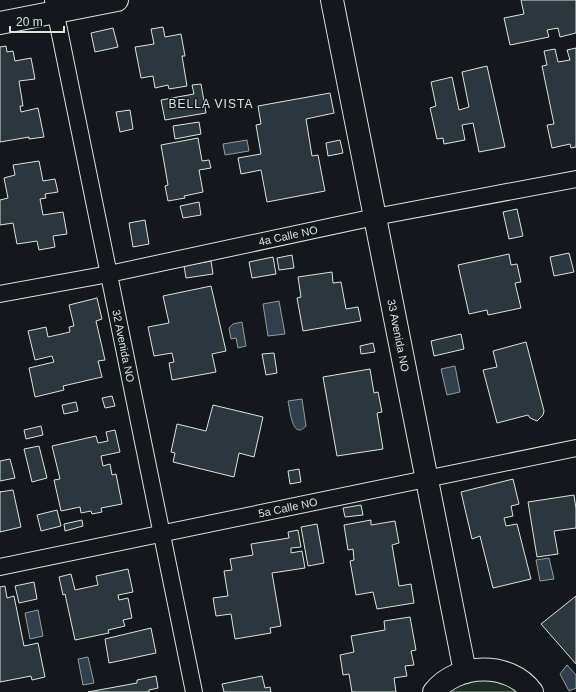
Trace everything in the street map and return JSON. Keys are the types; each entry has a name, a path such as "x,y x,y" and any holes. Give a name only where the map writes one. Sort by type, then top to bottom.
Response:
{"street":[{"path":"0,23 54,6 117,0"},
{"name":"33 Avenida NO","path":"332,0 465,672"},
{"name":"32 Avenida NO","path":"54,6 194,692"},
{"name":"4a Calle NO","path":"0,294 109,274 375,217 576,179"},
{"name":"5a Calle NO","path":"0,567 576,448"},
{"path":"434,692 450,678 465,672 483,669 500,672 516,679 532,692"}],"green space":[{"path":"483,678 501,681 519,692 446,692 450,688"}],"water":[{"path":"247,140 249,151 225,155 223,144"},
{"path":"279,301 285,334 268,336 263,304"},
{"path":"242,322 246,346 238,348 236,338 231,339 229,328 233,324"},
{"path":"455,366 460,392 447,395 441,369"},
{"path":"302,399 306,426 301,430 298,430 292,422 288,401"},
{"path":"549,558 554,579 540,581 536,560"},
{"path":"38,610 43,636 30,639 25,613"},
{"path":"88,657 94,683 83,685 78,659"},
{"path":"567,665 576,675 576,688 569,691 560,674"}],"building":[{"path":"521,0 576,0 576,33 560,37 558,28 547,30 549,37 510,45 504,18 524,14"},
{"path":"163,27 165,37 181,34 185,56 182,56 187,86 169,89 168,85 155,88 153,76 141,78 135,47 154,44 151,29"},
{"path":"113,28 118,47 95,52 91,33"},
{"path":"6,46 7,52 13,51 15,61 31,58 35,79 19,81 23,106 20,106 21,112 38,108 44,137 29,139 29,137 0,142 0,47"},
{"path":"576,48 576,147 571,148 570,144 552,148 547,125 554,124 542,66 547,65 544,51 555,49 558,62 570,60 567,50"},
{"path":"487,66 505,147 479,152 473,123 462,125 465,140 444,144 443,138 437,139 430,108 436,106 431,82 452,77 459,110 469,107 462,72"},
{"path":"201,84 206,113 165,120 161,100 194,94 192,85"},
{"path":"330,93 334,113 306,119 312,156 318,155 325,191 267,202 261,170 241,174 238,158 261,154 256,125 261,124 258,106"},
{"path":"130,110 133,129 120,132 116,112"},
{"path":"199,122 201,134 175,139 173,126"},
{"path":"198,138 202,161 209,160 211,168 199,170 203,192 184,196 185,198 168,201 165,186 168,185 161,145"},
{"path":"340,140 343,153 328,156 326,143"},
{"path":"39,161 43,181 55,179 58,192 45,194 46,198 40,199 43,215 63,212 67,234 53,236 55,247 39,250 37,241 17,244 13,223 0,225 0,200 8,198 4,178 15,175 13,165"},
{"path":"199,202 201,215 183,218 180,206"},
{"path":"517,209 523,236 509,239 503,212"},
{"path":"145,220 149,244 133,247 129,223"},
{"path":"569,253 574,272 554,276 550,257"},
{"path":"509,254 511,265 517,264 521,282 515,283 521,308 488,315 487,310 469,314 458,265"},
{"path":"292,255 294,268 279,270 277,258"},
{"path":"273,257 276,274 252,278 249,262"},
{"path":"211,261 213,274 186,278 184,266"},
{"path":"332,272 333,283 341,282 346,309 358,307 361,321 303,331 297,298 301,297 298,277"},
{"path":"211,286 226,351 212,354 216,372 172,380 169,363 174,362 172,353 154,356 148,327 169,323 163,296"},
{"path":"97,298 102,319 96,321 105,360 98,361 102,377 63,386 64,390 35,397 29,368 54,362 52,356 35,360 28,331 46,327 48,337 70,332 69,327 74,326 69,305"},
{"path":"461,334 464,349 434,356 431,341"},
{"path":"526,342 544,411 543,415 537,421 530,418 528,415 497,423 483,370 497,367 493,351"},
{"path":"373,343 375,352 361,354 360,346"},
{"path":"274,353 277,373 266,375 262,354"},
{"path":"370,369 374,393 378,392 382,412 377,413 383,449 337,456 323,377"},
{"path":"112,396 115,406 105,408 102,398"},
{"path":"76,402 78,411 64,414 62,405"},
{"path":"213,405 263,417 254,457 239,453 234,477 173,462 175,453 171,452 177,424 206,431"},
{"path":"41,426 43,435 26,439 24,430"},
{"path":"115,430 120,452 101,456 103,466 110,464 112,475 116,474 122,504 101,508 102,512 92,514 91,511 81,513 80,507 61,511 54,480 60,479 52,446 96,436 98,443 108,441 106,432"},
{"path":"39,446 47,478 32,482 24,449"},
{"path":"10,459 15,478 0,481 0,461"},
{"path":"299,469 301,482 290,484 288,471"},
{"path":"513,479 519,504 511,506 513,516 504,518 506,526 517,524 531,579 493,588 480,536 472,539 461,492"},
{"path":"13,490 21,527 0,532 0,492"},
{"path":"574,495 576,528 554,531 558,554 537,557 528,502"},
{"path":"361,505 363,515 345,517 343,508"},
{"path":"57,510 61,526 41,531 37,515"},
{"path":"82,520 83,526 65,531 64,524"},
{"path":"371,520 371,525 395,521 399,543 392,545 399,586 411,584 414,603 377,609 373,592 356,595 350,561 354,560 353,549 348,550 344,525"},
{"path":"317,524 324,563 308,566 301,527"},
{"path":"298,530 301,547 291,548 291,553 302,551 305,568 272,573 281,626 270,628 271,633 235,639 231,614 216,616 213,598 228,596 224,571 232,570 230,559 253,555 251,544 289,538 288,532"},
{"path":"128,569 133,592 118,595 119,600 128,598 132,618 123,620 125,626 108,630 109,633 75,640 65,594 63,595 59,577 71,574 75,590 98,585 96,576"},
{"path":"34,582 37,599 19,603 15,586"},
{"path":"5,586 7,598 14,596 24,646 38,643 45,677 32,680 31,676 0,682 0,587"},
{"path":"576,596 576,664 541,624"},
{"path":"410,617 416,650 411,651 414,665 405,666 407,676 394,678 396,692 352,692 349,674 343,675 340,655 354,652 351,636 385,630 384,621"},
{"path":"151,628 156,653 109,663 105,639"},
{"path":"156,676 158,688 149,690 149,692 88,692 137,683 137,680"},
{"path":"262,676 265,688 270,687 271,692 224,692 222,684"}],"district":[{"name":"BELLA VISTA","path":"211,104"}]}
